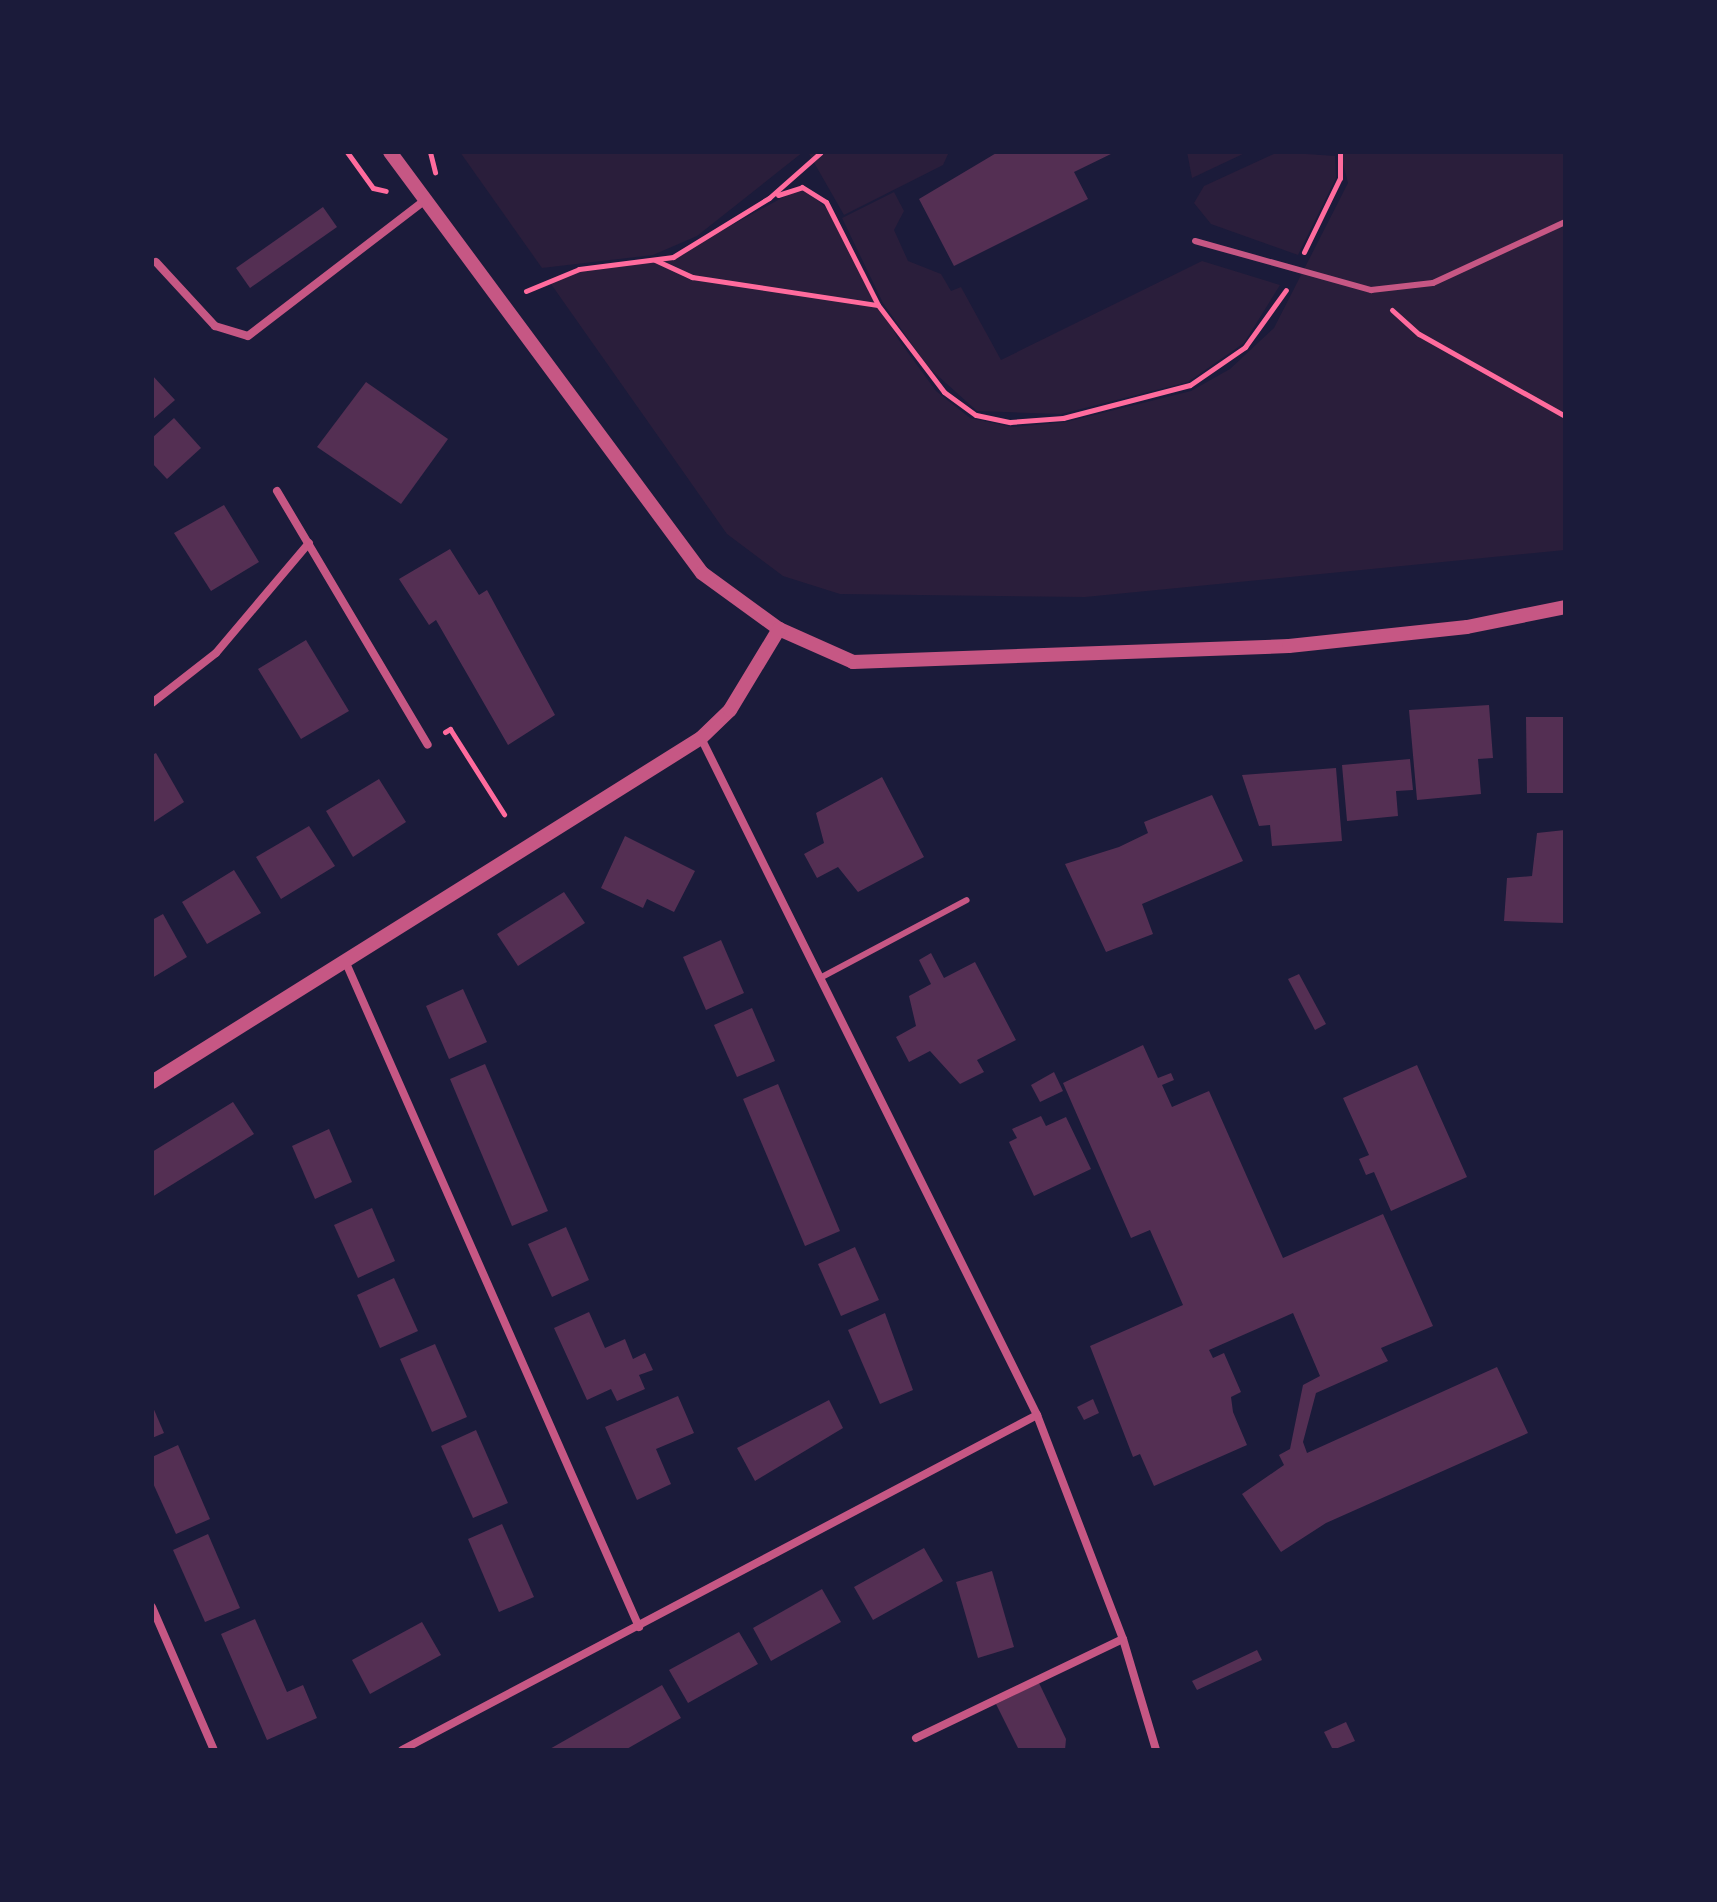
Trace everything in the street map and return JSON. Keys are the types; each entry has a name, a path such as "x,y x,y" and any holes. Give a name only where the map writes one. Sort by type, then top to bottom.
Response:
{"street":[{"path":"390,152 702,573 779,629 853,662 1289,646 1467,627 1565,607"},
{"path":"156,262 215,326 248,336 425,200"},
{"path":"277,491 428,745"},
{"path":"152,703 216,653 309,543"},
{"path":"152,1082 701,738 730,710 779,629"},
{"path":"701,738 1037,1415 1123,1639 1156,1750"},
{"path":"346,963 639,1627"},
{"path":"402,1750 1037,1415"},
{"path":"152,1607 214,1750"},
{"path":"916,1738 1123,1639"}],"lane":[{"path":"1195,241 1371,290 1433,283 1565,222"},
{"path":"820,978 967,900"}],"path":[{"path":"347,152 373,188"},
{"path":"500,304 579,269 655,260 724,230 769,198 821,152"},
{"path":"769,198 802,187 826,202 878,305 944,392 976,415 1010,422 1063,418 1190,385 1223,367 1263,327 1340,178 1340,152"},
{"path":"655,260 692,277 878,305"},
{"path":"1371,290 1419,334 1565,416"},
{"path":"428,745 450,729 504,814"}],"shaded area":[{"path":"460,152 803,152 697,236 653,255 542,268"},
{"path":"808,152 949,152 943,165 844,215"},
{"path":"1187,152 1247,152 1192,178"},
{"path":"1278,152 1335,156 1336,178 1298,255 1211,224 1194,203 1204,186"},
{"path":"1340,152 1565,152 1565,550 1085,597 840,594 783,576 727,534 551,284 579,269 673,257 802,187 837,217 898,339 936,391 970,418 1012,427 1066,422 1191,391 1230,369 1274,328 1348,183"},
{"path":"894,192 904,211 894,230 908,261 941,274 951,291 961,287 1001,360 1202,261 1280,285 1244,343 1188,382 1061,414 977,411 927,366 883,303 842,218"}],"building":[{"path":"998,152 1115,152 1074,172 1088,199 954,266 919,199"},
{"path":"323,207 337,227 250,288 236,268"},
{"path":"152,375 175,400 152,420"},
{"path":"366,382 448,439 401,504 317,447"},
{"path":"174,418 201,448 167,479 152,463 152,438"},
{"path":"224,505 259,562 211,591 174,533"},
{"path":"450,549 479,595 487,590 555,715 508,745 436,620 429,625 399,579"},
{"path":"306,640 349,711 301,739 258,669"},
{"path":"1489,705 1493,758 1478,759 1481,794 1417,800 1409,710"},
{"path":"1526,717 1565,717 1565,793 1527,793"},
{"path":"156,753 184,802 152,823 152,755"},
{"path":"1410,759 1413,790 1396,791 1398,816 1347,821 1342,765"},
{"path":"1336,768 1342,841 1272,846 1270,825 1259,826 1242,775"},
{"path":"882,777 924,857 858,892 838,867 817,878 804,854 824,843 816,813"},
{"path":"379,779 406,822 353,857 326,811"},
{"path":"1212,795 1243,861 1142,904 1153,934 1106,952 1065,864 1119,847 1148,833 1144,822"},
{"path":"309,826 335,866 281,899 256,857"},
{"path":"1565,830 1565,923 1504,921 1507,878 1532,876 1537,833"},
{"path":"625,836 695,871 674,912 647,899 643,908 601,888"},
{"path":"234,870 261,913 207,944 182,902"},
{"path":"564,892 585,923 518,966 497,934"},
{"path":"163,914 187,957 152,978 152,920"},
{"path":"721,940 744,993 706,1010 683,957"},
{"path":"931,953 944,978 975,962 1016,1040 977,1060 984,1072 960,1084 930,1051 909,1062 896,1037 916,1026 909,996 931,984 919,960"},
{"path":"1299,974 1326,1024 1315,1030 1288,979"},
{"path":"463,989 487,1042 449,1059 426,1006"},
{"path":"752,1008 775,1061 737,1077 714,1025"},
{"path":"1143,1045 1158,1078 1171,1073 1174,1080 1162,1085 1172,1107 1209,1091 1283,1258 1383,1214 1433,1326 1381,1348 1388,1361 1316,1393 1303,1442 1307,1453 1497,1367 1528,1433 1326,1523 1281,1552 1242,1494 1284,1465 1279,1455 1290,1449 1303,1385 1320,1376 1293,1313 1209,1350 1213,1358 1224,1353 1241,1392 1231,1397 1233,1412 1247,1445 1154,1486 1140,1454 1133,1457 1090,1346 1183,1305 1150,1230 1131,1238 1063,1083"},
{"path":"485,1064 548,1211 512,1226 450,1079"},
{"path":"1417,1065 1467,1177 1391,1211 1374,1172 1366,1175 1359,1159 1369,1155 1343,1098"},
{"path":"1054,1072 1063,1091 1040,1102 1031,1085"},
{"path":"778,1084 840,1231 805,1246 743,1099"},
{"path":"233,1102 254,1134 152,1197 152,1152"},
{"path":"1041,1116 1046,1126 1066,1117 1091,1169 1034,1196 1009,1142 1017,1138 1012,1129"},
{"path":"329,1129 352,1182 315,1199 292,1146"},
{"path":"372,1208 395,1261 358,1278 334,1225"},
{"path":"566,1227 589,1280 552,1297 528,1244"},
{"path":"855,1247 879,1300 841,1316 818,1264"},
{"path":"394,1278 418,1331 380,1348 357,1295"},
{"path":"589,1312 605,1348 625,1339 633,1359 645,1353 653,1370 639,1375 645,1389 617,1401 611,1389 587,1400 554,1328"},
{"path":"885,1313 913,1390 880,1404 848,1330"},
{"path":"435,1344 467,1417 432,1432 400,1359"},
{"path":"678,1396 694,1433 656,1449 671,1484 637,1500 605,1427"},
{"path":"1093,1399 1099,1413 1084,1420 1077,1407"},
{"path":"829,1400 843,1428 755,1481 737,1448"},
{"path":"152,1405 164,1433 152,1438"},
{"path":"476,1430 508,1503 473,1518 441,1446"},
{"path":"178,1445 210,1519 176,1534 152,1481 152,1457"},
{"path":"502,1524 534,1597 499,1612 468,1539"},
{"path":"208,1534 240,1608 205,1622 173,1550"},
{"path":"924,1548 943,1581 873,1620 854,1587"},
{"path":"992,1571 1014,1647 978,1658 956,1582"},
{"path":"822,1589 841,1622 771,1661 753,1628"},
{"path":"255,1619 287,1692 303,1685 317,1718 267,1740 221,1634"},
{"path":"422,1622 441,1655 370,1694 352,1660"},
{"path":"739,1632 758,1664 688,1703 669,1670"},
{"path":"1257,1650 1262,1660 1197,1690 1192,1681"},
{"path":"1039,1683 1066,1739 1065,1750 1019,1750 996,1704"},
{"path":"662,1685 681,1718 625,1750 548,1750"},
{"path":"1346,1722 1355,1741 1333,1750 1324,1732"}]}
